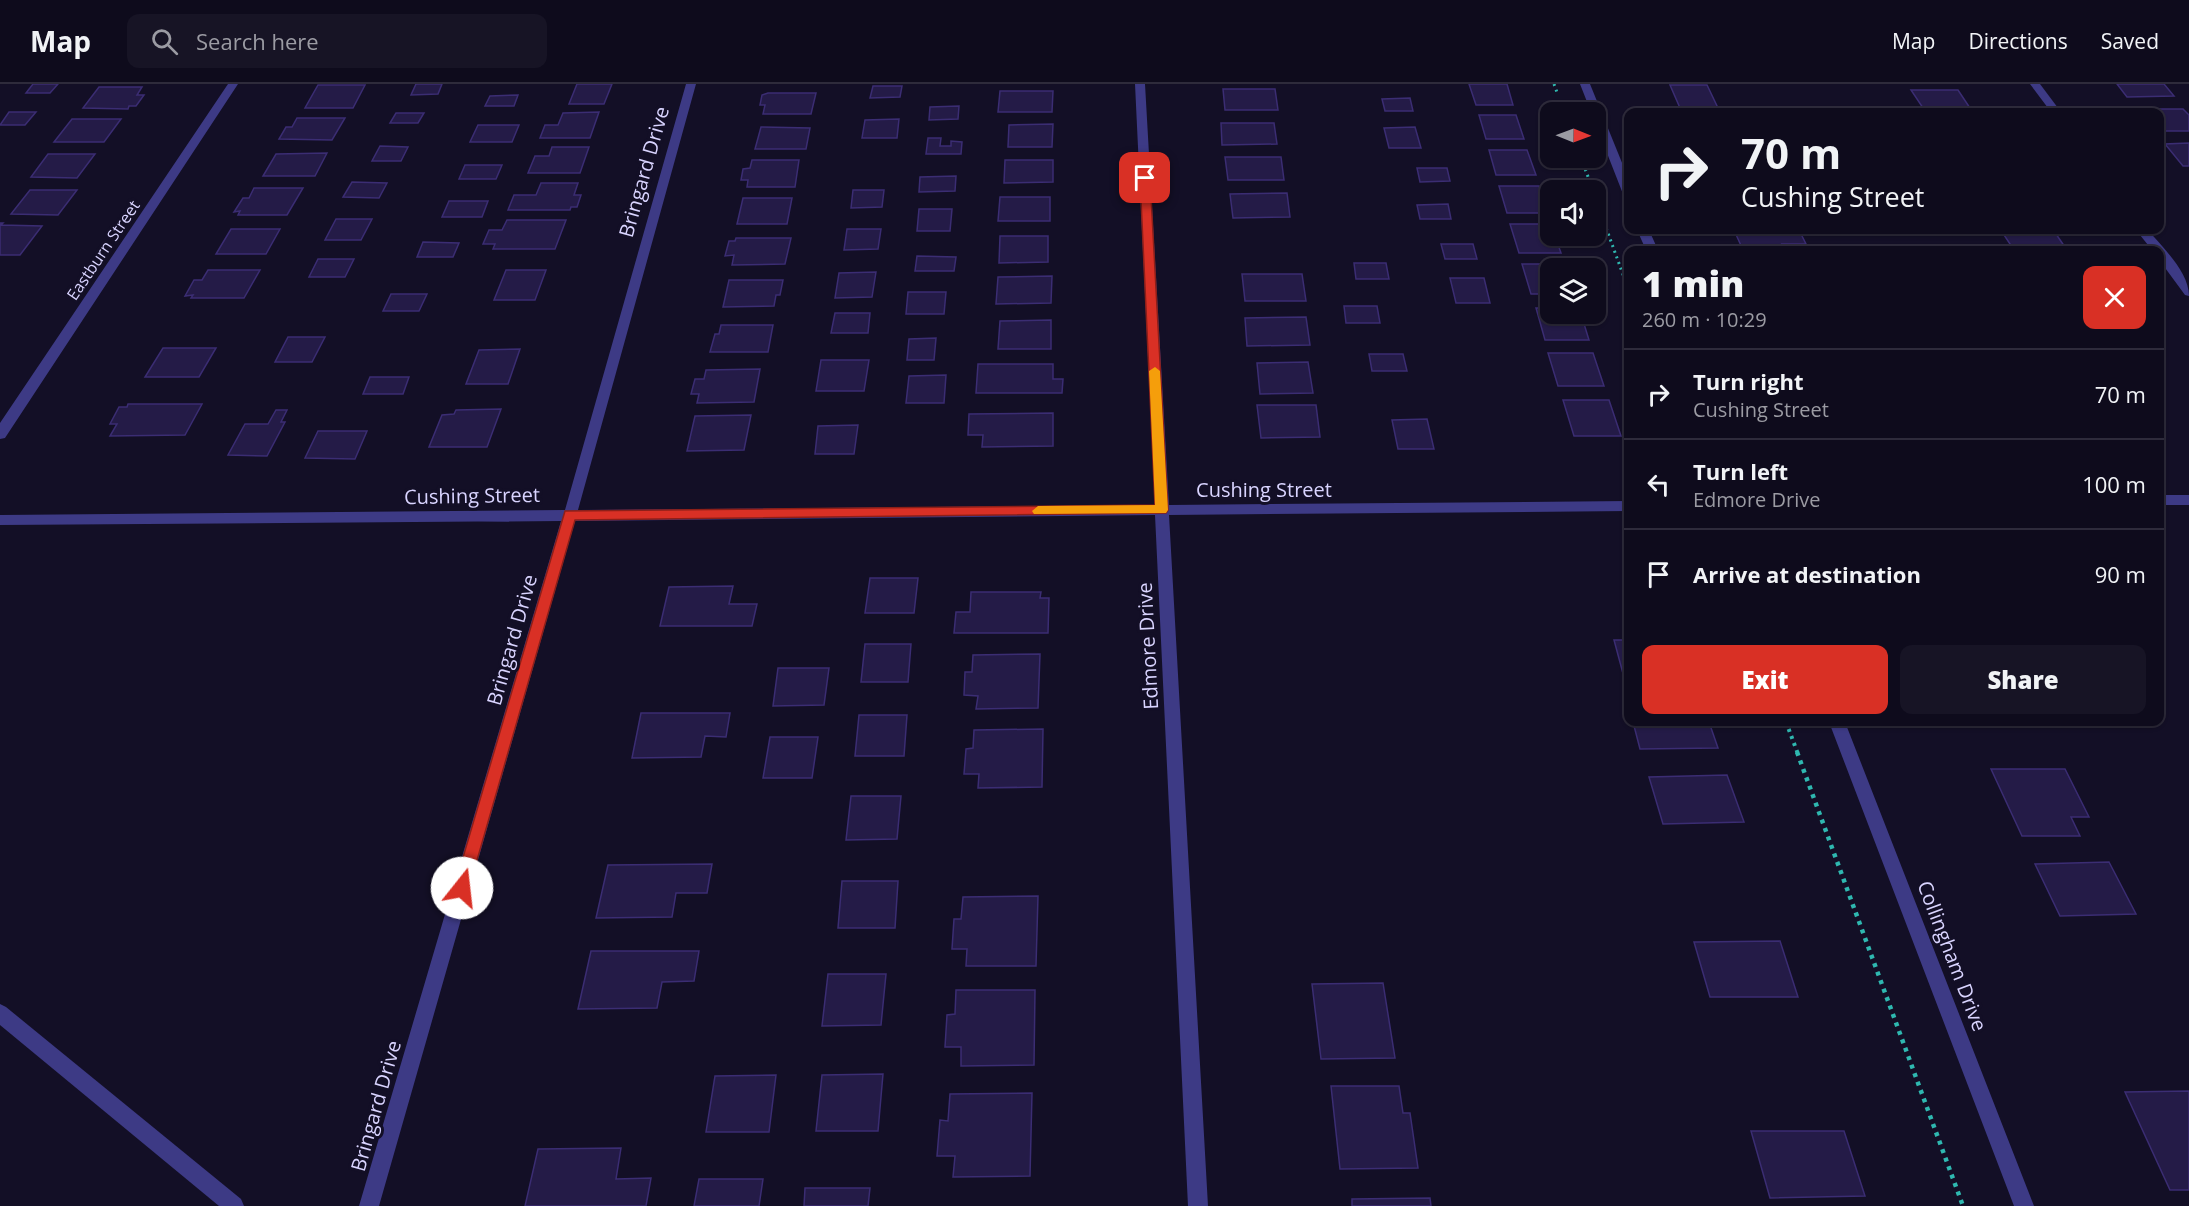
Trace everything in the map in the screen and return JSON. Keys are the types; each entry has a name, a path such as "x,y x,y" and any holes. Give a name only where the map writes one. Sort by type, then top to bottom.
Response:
{"street":[{"name":"Eastburn Street","path":"0,434 233,84"},
{"name":"Bringard Drive","path":"369,1206 570,515 691,84"},
{"name":"Edmore Drive","path":"1140,84 1198,1206"},
{"path":"1585,84 1624,182"},
{"path":"2034,84 2053,108"},
{"path":"2145,234 2154,246"},
{"path":"2164,259 2189,292"},
{"path":"2164,500 2189,500"},
{"name":"Cushing Street","path":"0,520 1624,506"},
{"name":"Collingham Drive","path":"1839,726 2024,1206"},
{"path":"0,1013 234,1206"}],"path":[{"path":"1606,228 1624,277"},
{"path":"1787,726 1963,1206"}],"building":[{"path":"33,84 58,84 50,93 26,93"},
{"path":"416,84 442,84 438,94 411,95"},
{"path":"577,84 612,84 604,104 569,104"},
{"path":"1469,84 1507,84 1513,105 1476,105"},
{"path":"2117,84 2164,84 2174,96 2127,97"},
{"path":"318,85 365,85 353,108 305,108"},
{"path":"1670,85 1707,85 1718,108 1680,108"},
{"path":"873,86 902,86 900,97 870,98"},
{"path":"99,87 142,87 137,95 144,95 136,106 129,106 128,109 83,108"},
{"path":"1223,89 1275,89 1278,110 1225,110"},
{"path":"1911,90 1958,90 1970,108 1923,108"},
{"path":"1000,91 1053,91 1052,112 998,112"},
{"path":"816,93 811,114 763,114 765,105 760,105 762,95"},
{"path":"518,95 514,106 485,106 490,96"},
{"path":"1410,98 1413,111 1385,111 1382,99"},
{"path":"959,106 958,119 929,120 930,107"},
{"path":"2164,109 2183,109 2189,115 2189,131 2164,131"},
{"path":"9,112 36,112 25,125 0,125"},
{"path":"599,112 590,138 540,138 545,125 558,125 563,113"},
{"path":"396,113 424,113 418,123 390,123"},
{"path":"1479,115 1516,115 1524,139 1486,139"},
{"path":"297,118 345,118 332,140 279,139 286,127 292,127"},
{"path":"72,119 121,119 104,142 54,142"},
{"path":"899,119 897,138 862,138 865,120"},
{"path":"1221,123 1274,123 1277,144 1222,145"},
{"path":"1053,124 1052,147 1008,147 1009,125"},
{"path":"478,125 519,125 512,142 470,142"},
{"path":"761,127 810,128 806,149 755,149"},
{"path":"1415,127 1421,148 1389,148 1384,128"},
{"path":"928,138 941,138 940,146 951,146 951,141 962,142 961,154 926,154"},
{"path":"2189,143 2189,166 2183,166 2165,144"},
{"path":"380,146 408,147 401,161 372,161"},
{"path":"552,147 589,147 580,173 528,173 535,156 549,156"},
{"path":"1489,150 1527,150 1536,175 1496,175"},
{"path":"327,153 315,176 263,176 276,154"},
{"path":"48,154 95,154 77,178 31,177"},
{"path":"1225,157 1281,157 1284,180 1228,180"},
{"path":"752,160 799,160 795,187 747,187 748,180 741,180 743,169 750,168"},
{"path":"1005,160 1053,160 1053,182 1004,183"},
{"path":"465,165 502,165 496,179 459,179"},
{"path":"1417,168 1447,168 1450,181 1420,182"},
{"path":"956,176 955,191 919,192 920,177"},
{"path":"352,182 387,183 379,198 343,197"},
{"path":"541,183 578,183 574,195 581,195 577,207 571,207 570,210 508,210 514,195 536,195"},
{"path":"1499,186 1539,186 1540,213 1507,213"},
{"path":"254,188 303,188 287,215 238,215 240,211 234,212 243,198 249,198"},
{"path":"30,190 77,190 58,215 11,214"},
{"path":"853,190 884,190 882,207 851,208"},
{"path":"1287,193 1290,217 1233,218 1230,194"},
{"path":"1000,197 1050,197 1050,221 998,221"},
{"path":"743,198 792,198 787,224 737,224"},
{"path":"449,201 488,201 482,217 442,217"},
{"path":"1448,204 1451,219 1420,219 1417,205"},
{"path":"919,209 952,209 950,231 917,231"},
{"path":"336,219 372,219 361,240 325,240"},
{"path":"507,220 566,220 555,249 493,249 495,244 483,244 489,230 502,230"},
{"path":"0,223 3,223 1,225 42,226 20,255 0,255"},
{"path":"1510,224 1540,224 1540,246 1559,246 1561,253 1519,253"},
{"path":"231,229 280,229 266,254 216,254"},
{"path":"847,229 881,229 878,249 844,250"},
{"path":"1736,234 1801,234 1806,244 1782,244 1783,246 1741,246"},
{"path":"2056,234 2064,246 2011,246 2004,235"},
{"path":"1000,236 1048,236 1048,262 999,263"},
{"path":"736,238 791,238 785,264 732,265 734,255 725,256 729,241 735,241"},
{"path":"423,242 459,243 453,257 417,257"},
{"path":"1441,244 1473,244 1477,259 1445,259"},
{"path":"917,256 956,257 954,271 915,271"},
{"path":"318,259 354,259 345,277 309,277"},
{"path":"1354,263 1386,263 1389,279 1356,279"},
{"path":"1522,264 1540,264 1540,294 1531,294"},
{"path":"208,270 260,270 244,298 185,296 194,280 202,280"},
{"path":"506,270 546,270 535,300 494,300"},
{"path":"876,272 872,297 835,298 839,273"},
{"path":"1242,274 1302,274 1306,301 1245,301"},
{"path":"1052,276 1051,303 996,304 998,277"},
{"path":"1450,278 1484,278 1490,303 1456,303"},
{"path":"729,280 783,280 780,295 776,295 774,306 723,307"},
{"path":"908,292 946,292 944,314 906,314"},
{"path":"391,294 427,294 419,311 383,311"},
{"path":"1344,306 1377,306 1380,323 1346,323"},
{"path":"1536,308 1540,308 1540,322"},
{"path":"835,313 870,313 868,333 831,333"},
{"path":"1306,317 1310,345 1247,346 1245,318"},
{"path":"1051,320 1051,349 998,349 1000,321"},
{"path":"1540,324 1584,324 1589,340 1545,340"},
{"path":"721,325 773,325 768,352 710,352 715,334 719,334"},
{"path":"288,337 325,337 312,362 275,362"},
{"path":"936,338 934,360 907,360 909,339"},
{"path":"163,348 216,348 199,377 145,377"},
{"path":"520,349 508,384 466,384 479,350"},
{"path":"1548,353 1593,353 1604,386 1558,386"},
{"path":"1369,354 1403,354 1407,371 1372,371"},
{"path":"821,360 869,360 864,391 816,391"},
{"path":"1308,362 1313,393 1260,394 1257,363"},
{"path":"978,364 1053,364 1053,379 1063,379 1062,393 976,393"},
{"path":"760,369 754,402 697,403 699,394 691,394 695,379 704,379 706,370"},
{"path":"946,375 944,403 906,403 909,376"},
{"path":"370,377 409,377 403,394 363,394"},
{"path":"1563,400 1609,400 1621,436 1574,436"},
{"path":"128,404 202,404 185,435 110,436 117,424 110,424 119,407 127,407"},
{"path":"1257,405 1316,405 1320,437 1261,438"},
{"path":"501,409 487,447 429,447 442,415 454,414 456,410"},
{"path":"276,410 287,410 281,422 285,422 267,456 228,455 245,424 268,424"},
{"path":"1053,413 1053,446 982,447 983,435 968,435 969,414"},
{"path":"751,415 744,450 687,451 695,416"},
{"path":"1427,419 1434,449 1398,449 1392,420"},
{"path":"858,425 854,454 815,454 818,426"},
{"path":"318,431 367,431 355,459 305,458"},
{"path":"870,578 918,578 914,613 865,613"},
{"path":"733,586 729,604 757,604 752,626 660,626 669,587"},
{"path":"971,592 1041,592 1040,598 1049,598 1048,633 954,633 956,612 970,612"},
{"path":"1614,640 1624,640 1624,677"},
{"path":"865,644 911,644 908,682 861,682"},
{"path":"1040,654 1038,708 976,709 978,696 964,695 965,672 972,672 973,655"},
{"path":"778,668 829,668 824,705 773,706"},
{"path":"641,713 730,713 726,737 705,736 701,757 632,758"},
{"path":"859,715 907,715 904,756 855,756"},
{"path":"1634,726 1710,726 1718,748 1640,749"},
{"path":"1043,729 1042,787 978,788 979,774 964,774 966,749 973,748 974,730"},
{"path":"770,737 818,737 812,778 763,778"},
{"path":"1991,769 2065,769 2089,817 2071,817 2080,836 2022,836"},
{"path":"1727,775 1744,822 1663,824 1649,777"},
{"path":"851,796 901,796 897,839 846,840"},
{"path":"2109,862 2136,914 2060,916 2035,864"},
{"path":"712,864 707,893 676,893 672,917 596,918 608,865"},
{"path":"842,881 898,881 895,928 838,928"},
{"path":"1038,896 1036,966 966,966 967,949 952,949 954,919 961,919 963,897"},
{"path":"1780,941 1798,997 1710,997 1694,942"},
{"path":"591,951 699,951 694,981 662,982 657,1008 578,1009"},
{"path":"828,974 886,974 881,1025 822,1026"},
{"path":"1383,983 1395,1058 1321,1059 1312,984"},
{"path":"956,990 1035,990 1034,1065 961,1066 961,1047 945,1047 947,1015 955,1014"},
{"path":"883,1074 878,1131 816,1131 822,1075"},
{"path":"776,1075 769,1132 706,1132 715,1076"},
{"path":"1331,1086 1399,1086 1403,1113 1410,1113 1418,1168 1340,1169"},
{"path":"2189,1091 2189,1190 2170,1190 2125,1092"},
{"path":"1032,1093 1030,1176 953,1177 955,1156 937,1156 940,1120 948,1121 950,1094"},
{"path":"1751,1131 1844,1131 1865,1196 1770,1198"},
{"path":"621,1148 616,1179 651,1178 646,1206 525,1206 538,1149"},
{"path":"699,1179 763,1179 759,1206 694,1206"},
{"path":"805,1188 870,1188 868,1206 804,1206"},
{"path":"1430,1198 1431,1206 1352,1206 1352,1199"}],"slow traffic":[{"path":"1038,511 1162,510 1155,371"}],"route":[{"path":"462,888 570,515 1162,510 1145,178"}]}
